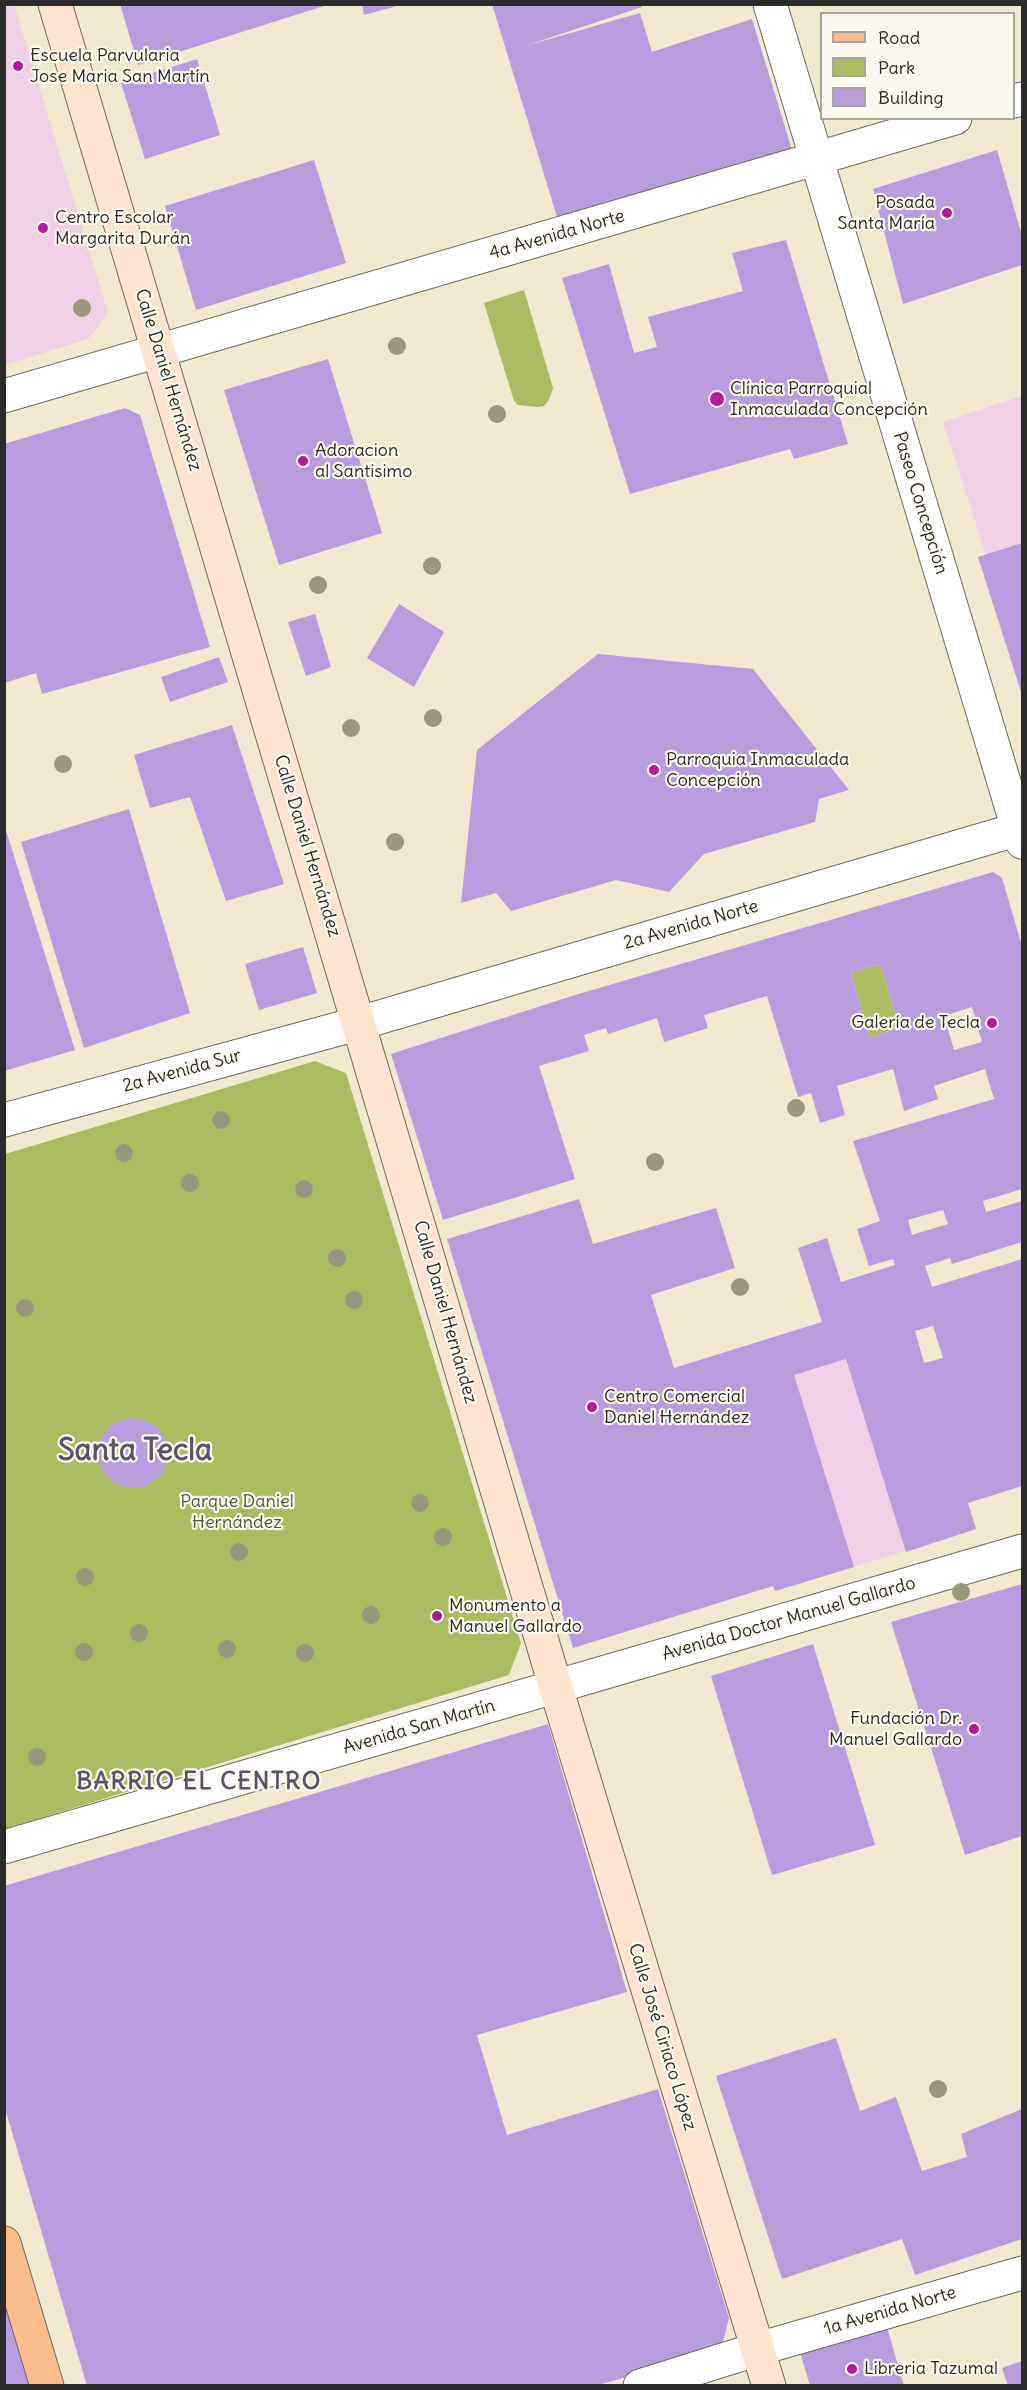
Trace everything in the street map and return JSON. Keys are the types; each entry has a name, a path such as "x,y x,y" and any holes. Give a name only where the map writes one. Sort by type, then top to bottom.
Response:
{"main road":[{"path":"4,2243 47,2385"}],"street":[{"name":"Calle Daniel Hernández","path":"55,4 556,1688"},
{"name":"Paseo Concepción","path":"770,4 815,160 1021,833"},
{"name":"4a Avenida Norte","path":"4,396 948,120"},
{"name":"2a Avenida Norte","path":"360,1023 1021,833"},
{"name":"2a Avenida Sur","path":"4,1120 360,1023"},
{"name":"Avenida Doctor Manuel Gallardo","path":"556,1688 1023,1551"},
{"name":"Avenida San Martín","path":"4,1847 556,1688"},
{"name":"Calle José Ciriaco López","path":"556,1688 769,2385"},
{"name":"1a Avenida Norte","path":"640,2385 1023,2273"}],"shaded area":[{"name":"Centro Escolar Margarita Durán","path":"14,4 108,313 88,339 5,365 4,5"},
{"path":"1022,396 1022,543 986,555 943,422"},
{"path":"904,1297 976,1529 775,1591 703,1359"}],"green space":[{"path":"524,290 553,388 549,400 544,406 538,407 518,405 514,401 484,303"},
{"path":"880,964 900,1028 870,1037 851,973"},
{"name":"Parque Daniel Hernández","path":"315,1061 346,1073 521,1643 509,1675 5,1829 5,1154"}],"building":[{"path":"120,4 327,4 327,5 138,65"},
{"path":"362,4 401,4 401,5 364,15"},
{"path":"492,4 642,4 642,7 525,46 640,13 652,52 752,19 792,150 558,220"},
{"path":"197,59 220,135 145,159 121,83"},
{"name":"Posada Santa María","path":"997,150 1022,236 1022,265 903,304 873,189"},
{"path":"314,160 346,263 196,310 165,206"},
{"name":"Clínica Parroquial Inmaculada Concepción","path":"786,240 848,444 794,459 790,449 630,494 562,278 609,264 634,353 657,347 648,317 743,291 732,253"},
{"name":"Adoracion al Santisimo","path":"328,359 382,533 279,565 224,390"},
{"path":"125,408 140,415 210,647 42,694 36,673 4,683 4,444"},
{"path":"1022,543 1022,695 978,557"},
{"path":"399,604 444,632 414,687 367,658"},
{"path":"315,614 331,667 306,676 288,622"},
{"name":"Parroquia Inmaculada Concepción","path":"598,654 753,669 849,790 819,799 815,822 704,854 669,892 616,880 511,911 496,893 461,903 477,750"},
{"path":"219,657 228,682 170,702 161,677"},
{"path":"232,725 284,884 226,901 190,797 150,808 134,755"},
{"path":"129,809 190,1013 84,1048 21,842"},
{"path":"4,824 75,1050 4,1071"},
{"path":"993,872 1002,878 1022,946 1022,1189 983,1201 986,1212 1022,1201 1022,1242 952,1264 950,1258 925,1266 932,1287 1022,1259 1022,1486 968,1503 976,1529 906,1552 846,1359 794,1375 854,1567 775,1591 773,1586 573,1648 447,1239 579,1199 593,1244 716,1208 735,1268 651,1295 674,1368 822,1322 798,1248 827,1238 841,1282 895,1265 893,1259 869,1266 857,1229 880,1221 853,1141 994,1099 985,1069 934,1086 938,1099 904,1111 893,1069 837,1086 845,1115 820,1123 811,1093 798,1097 767,996 704,1015 708,1028 664,1042 657,1018 608,1034 606,1028 584,1035 589,1051 539,1066 575,1179 443,1220 391,1054 572,996","holes":["880,964 900,1028 870,1037 851,973","972,1007 982,1042 954,1050 944,1016","943,1210 948,1224 912,1235 908,1220","933,1326 943,1358 924,1363 915,1331"]},
{"path":"303,947 317,993 259,1010 245,964"},
{"path":"133,1418 152,1424 162,1434 168,1453 162,1472 152,1482 133,1488 114,1482 104,1472 98,1453 104,1434 114,1424"},
{"name":"Fundación Dr. Manuel Gallardo","path":"1022,1584 1022,1836 965,1855 891,1622"},
{"path":"813,1644 875,1845 772,1875 711,1676"},
{"path":"548,1724 627,1992 477,2035 507,2135 658,2089 729,2318 721,2350 595,2386 87,2386 4,2105 4,1886"},
{"path":"836,2038 860,2111 896,2097 922,2171 967,2157 961,2134 1022,2109 1022,2239 915,2275 902,2239 782,2279 716,2076"},
{"path":"4,2288 34,2386 4,2386"},
{"name":"Libreria Tazumal","path":"887,2327 904,2386 810,2386 800,2352"},
{"path":"1022,2361 1022,2386 1008,2386 1002,2368"}],"place":[{"name":"Escuela Parvularia Jose Maria San Martín","path":"18,66"},
{"name":"Posada Santa María","path":"947,213"},
{"name":"Centro Escolar Margarita Durán","path":"43,228"},
{"name":"Clínica Parroquial Inmaculada Concepción","path":"717,399"},
{"name":"Adoracion al Santisimo","path":"303,461"},
{"name":"Parroquia Inmaculada Concepción","path":"654,770"},
{"name":"Galería de Tecla","path":"992,1023"},
{"name":"Centro Comercial Daniel Hernández","path":"592,1407"},
{"name":"Monumento a Manuel Gallardo","path":"437,1616"},
{"name":"Fundación Dr. Manuel Gallardo","path":"974,1729"},
{"name":"Libreria Tazumal","path":"852,2369"}],"district":[{"name":"Santa Tecla","path":"135,1451"},
{"name":"BARRIO EL CENTRO","path":"199,1782"}]}
